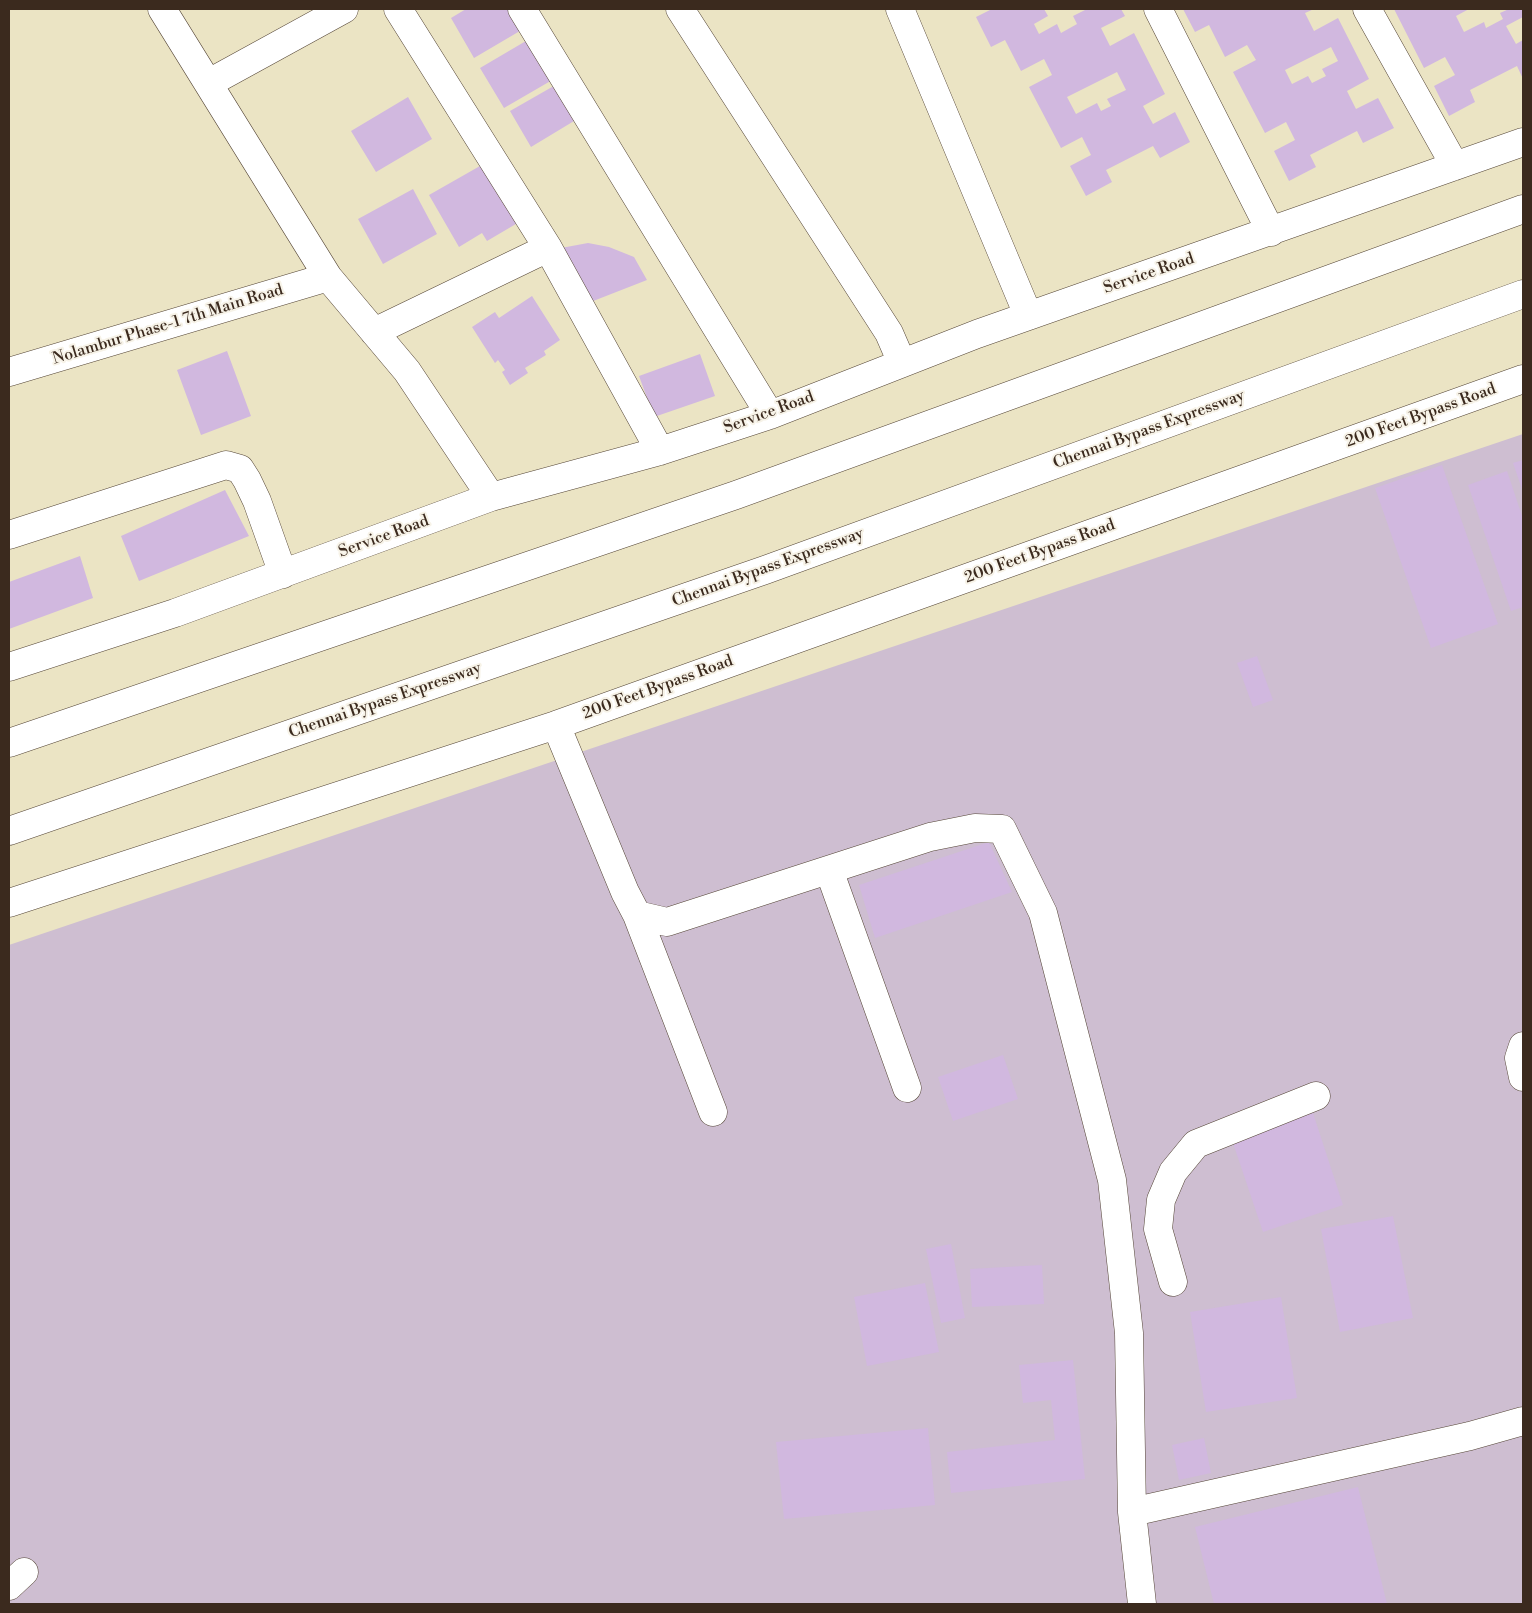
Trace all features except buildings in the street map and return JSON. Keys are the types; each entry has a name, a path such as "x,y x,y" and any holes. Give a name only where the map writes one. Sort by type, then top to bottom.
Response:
{"main road":[{"path":"162,9 328,277 407,371 491,498"},
{"path":"209,83 344,9"},
{"path":"398,9 548,248 660,451"},
{"path":"522,9 770,414"},
{"path":"680,9 889,333 902,363"},
{"path":"900,9 1028,315"},
{"path":"1158,9 1271,232"},
{"path":"1368,9 1455,166"},
{"name":"Service Road","path":"9,667 175,613 491,498 660,451 770,414 1028,315 1271,232 1523,142"},
{"path":"9,743 736,494 1523,209"},
{"path":"374,332 548,248"},
{"name":"Nolambur Phase-1 7th Main Road","path":"9,372 328,277"},
{"name":"Chennai Bypass Expressway","path":"9,831 765,570 1523,294"},
{"name":"200 Feet Bypass Road","path":"9,903 556,725 1523,379"},
{"path":"9,535 226,466 240,469 247,480 257,501 283,574"},
{"path":"556,725 625,892 637,915 713,1112"},
{"path":"637,915 667,922 930,837 975,828 1002,828 1043,913 1112,1180 1129,1333 1132,1512 1142,1604"},
{"path":"829,870 907,1088"},
{"path":"1523,1046 1520,1058 1523,1077"},
{"path":"1173,1282 1158,1229 1161,1200 1173,1172 1196,1144 1316,1096"},
{"path":"1119,1238 1158,1229"},
{"path":"1132,1512 1470,1436 1523,1421"}],"shaded area":[{"path":"1523,434 1523,1604 9,1604 9,945"}]}
